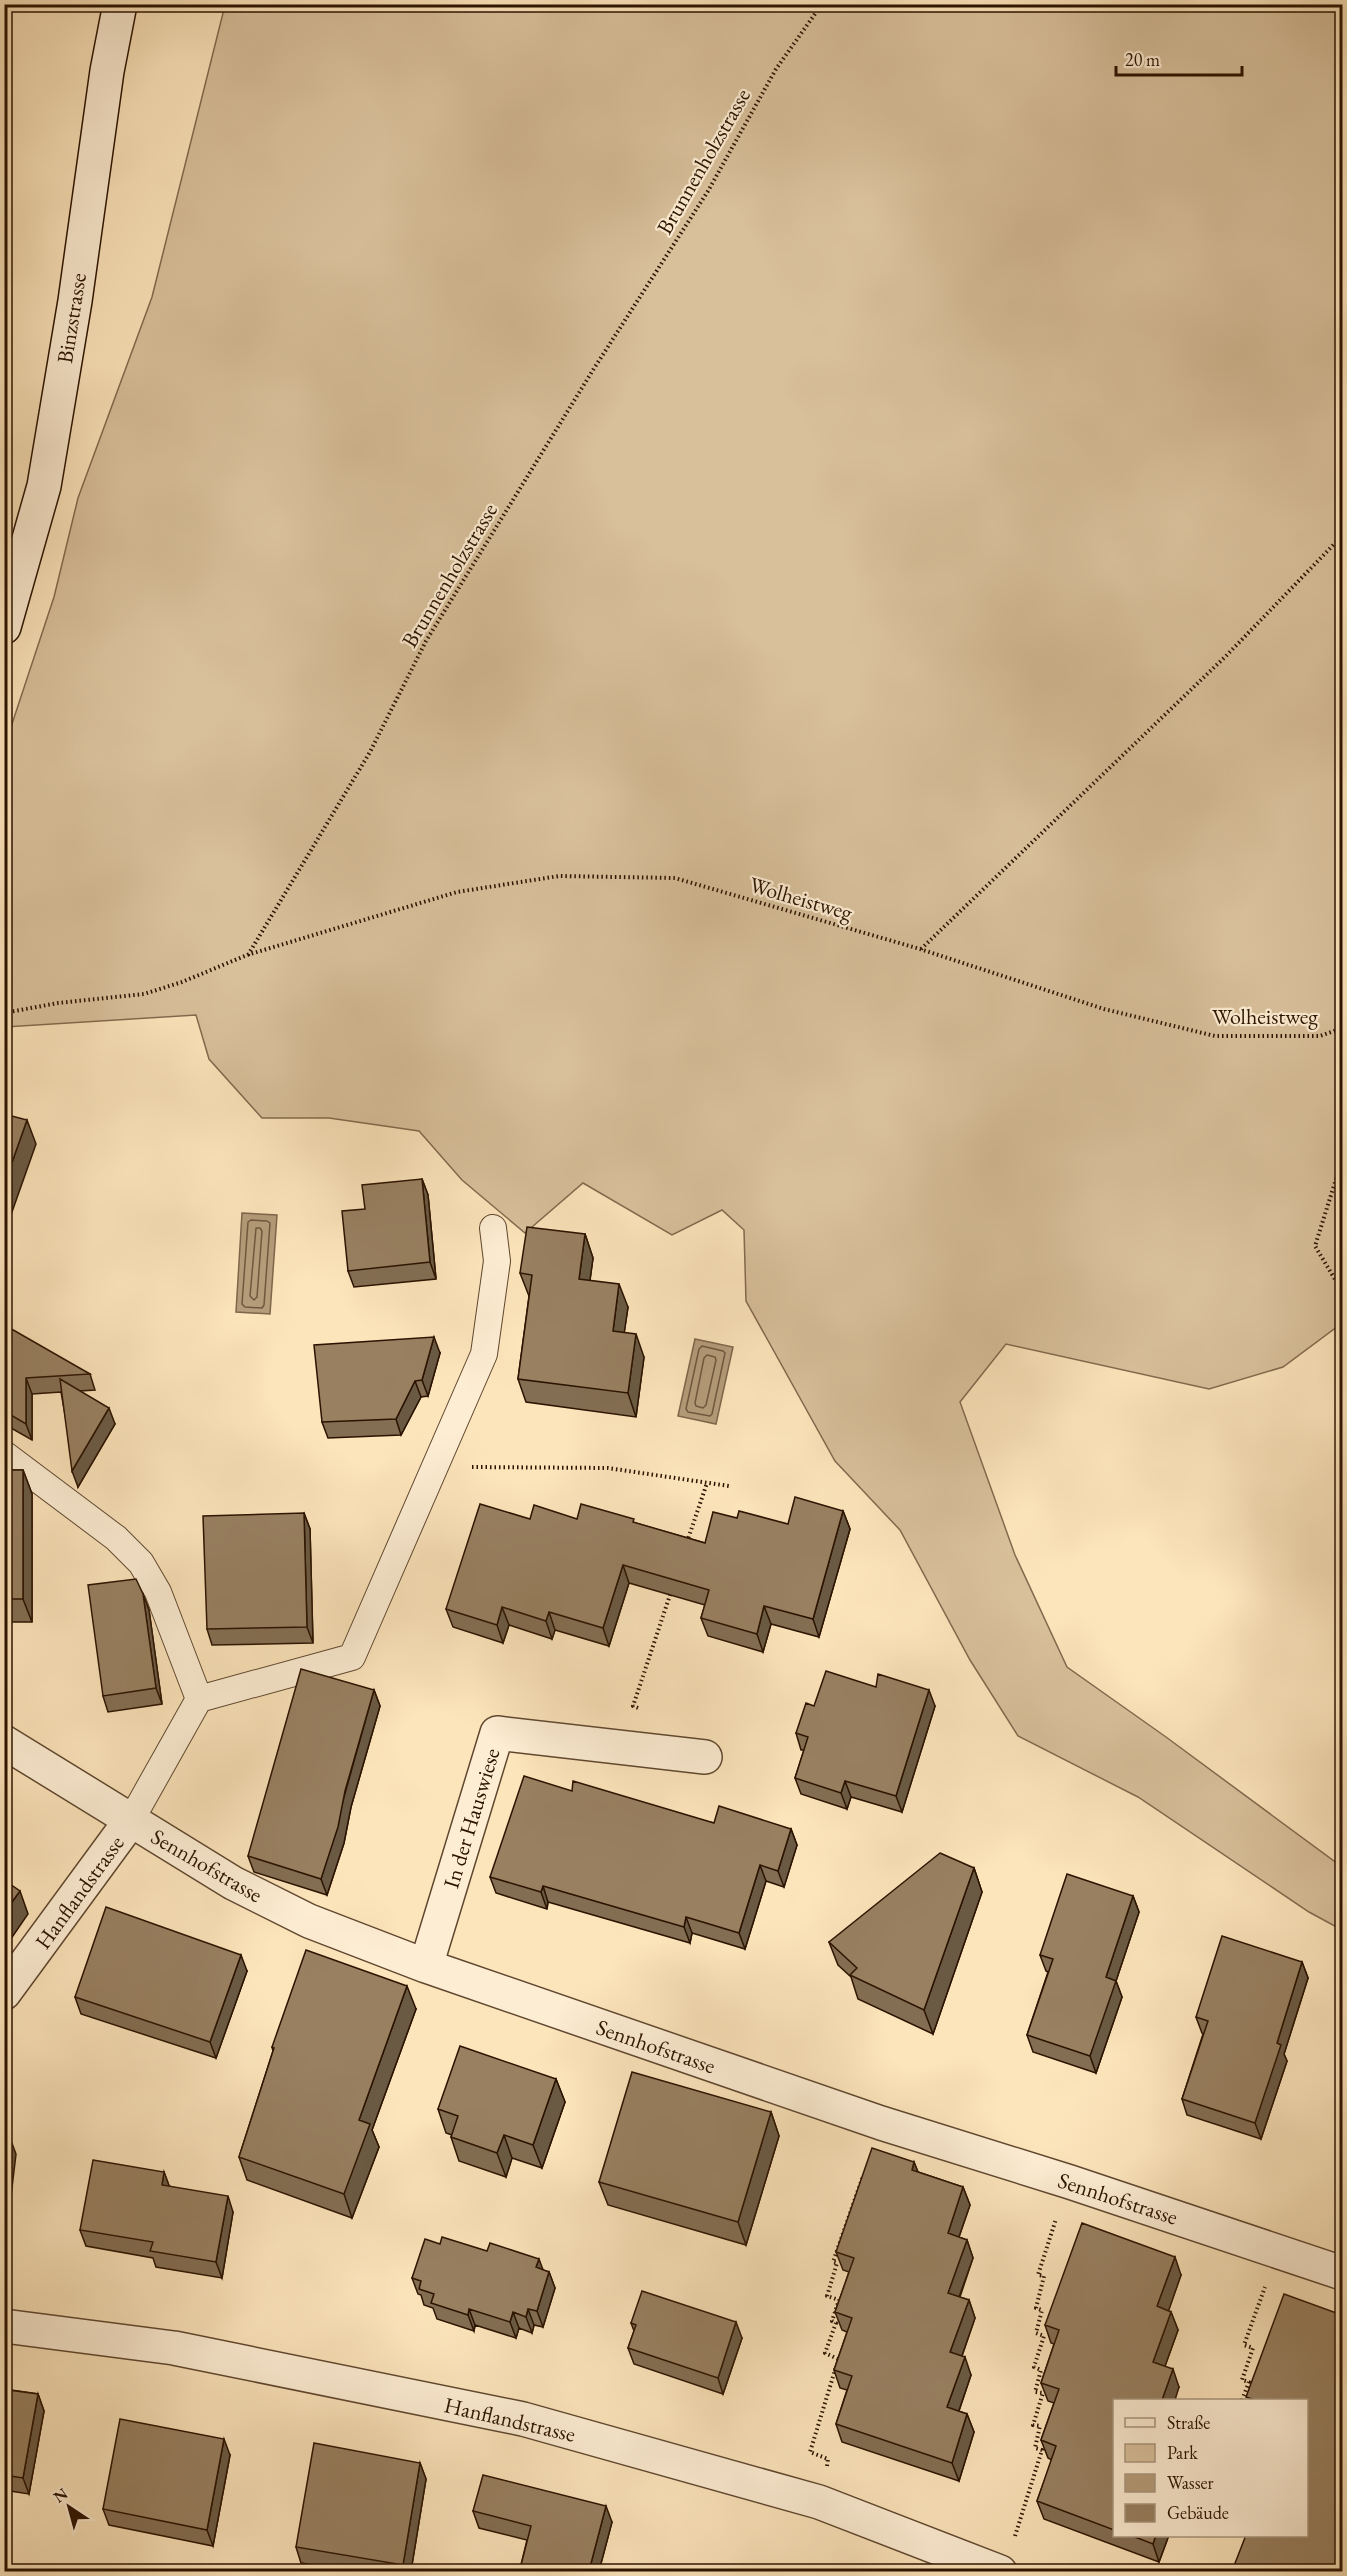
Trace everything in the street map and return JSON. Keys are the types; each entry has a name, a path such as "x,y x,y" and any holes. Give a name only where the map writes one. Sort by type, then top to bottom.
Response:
{"street":[{"name":"Binzstrasse","path":"4,627 44,486 75,301 107,71 120,4"},
{"name":"In der Hauswiese","path":"426,1966 497,1733 705,1757"},
{"name":"Sennhofstrasse","path":"4,1742 232,1882 309,1921 426,1966 881,2123 1070,2182 1342,2273"},
{"name":"Hanflandstrasse","path":"4,1993 131,1820"},
{"name":"Hanflandstrasse","path":"4,2326 174,2348 523,2419 819,2502 1000,2571"}],"lane":[{"path":"131,1820 199,1699 352,1657 484,1354 497,1261 493,1228"},
{"path":"4,1454 116,1538 141,1563 158,1592 199,1699"}],"path":[{"name":"Brunnenholzstrasse","path":"247,955 370,752 426,641 592,370 708,191 776,69 822,4"},
{"path":"920,949 1226,656 1342,537"},
{"name":"Wolheistweg","path":"247,955 457,892 559,876 675,878 920,949 1104,1010 1215,1036 1320,1036 1342,1028"},
{"path":"4,1013 58,1003 144,993 182,982 247,955"},
{"path":"1342,1166 1315,1245 1342,1291"},
{"path":"435,1467 608,1468 729,1486"},
{"path":"685,1550 707,1483"},
{"path":"644,1710 633,1706 674,1584"},
{"path":"819,2502 828,2459 810,2452 839,2358 825,2354 836,2323 832,2321 839,2300 827,2296 837,2263 833,2262 859,2187"},
{"path":"1014,2538 1042,2450 1035,2448 1040,2426 1033,2425 1042,2393 1035,2392 1041,2370 1034,2367 1044,2336 1035,2333 1042,2310 1035,2308 1044,2276 1038,2275 1051,2233"},
{"path":"1242,2399 1248,2382 1242,2380 1253,2348 1244,2345 1259,2305"}],"green space":[{"path":"225,5 1342,5 1342,1323 1283,1367 1209,1389 1006,1344 960,1402 1015,1555 1067,1667 1342,1867 1342,1930 1309,1912 1138,1797 1018,1736 970,1660 900,1530 835,1461 746,1301 744,1230 722,1210 672,1235 583,1183 525,1233 462,1180 419,1131 329,1118 262,1118 209,1059 196,1015 5,1027 5,745 54,597 78,498 152,297"}],"water":[{"path":"242,1213 277,1215 270,1314 236,1312"},
{"path":"695,1339 733,1347 716,1424 678,1416"}],"building":[{"path":"4,1114 27,1120 4,1185"},
{"path":"422,1179 430,1262 348,1271 342,1211 365,1209 362,1185"},
{"path":"527,1227 585,1234 579,1279 619,1284 613,1331 636,1334 628,1393 518,1379 532,1275 520,1273"},
{"path":"8,1327 90,1374 26,1378 26,1424 4,1411 4,1332"},
{"path":"434,1337 422,1380 415,1381 396,1419 322,1422 314,1345"},
{"path":"60,1379 109,1408 72,1471"},
{"path":"4,1470 23,1470 23,1599 4,1599"},
{"path":"795,1497 843,1511 813,1619 764,1606 757,1634 701,1618 709,1590 623,1565 603,1628 549,1612 546,1621 502,1607 497,1625 446,1609 480,1504 530,1519 534,1505 577,1519 581,1504 705,1543 713,1512 737,1518 739,1511 788,1524"},
{"path":"304,1513 307,1627 207,1629 203,1516"},
{"path":"136,1579 143,1594 156,1688 103,1696 88,1585"},
{"path":"301,1669 374,1690 345,1791 338,1827 321,1879 248,1856"},
{"path":"826,1671 876,1687 878,1674 929,1690 896,1796 845,1781 841,1793 795,1778 808,1737 796,1733 806,1703 814,1706"},
{"path":"524,1776 572,1791 573,1781 714,1823 719,1806 791,1829 778,1871 760,1865 739,1933 686,1917 684,1927 543,1886 541,1892 490,1877"},
{"path":"940,1853 974,1868 924,2010 850,1975 857,1968 829,1942"},
{"path":"1067,1874 1133,1896 1106,1977 1116,1981 1090,2056 1027,2035 1053,1959 1040,1955"},
{"path":"4,1880 20,1891 4,1913"},
{"path":"106,1907 241,1955 210,2042 75,1997"},
{"path":"1222,1936 1302,1962 1277,2043 1281,2045 1255,2123 1182,2099 1208,2021 1196,2017"},
{"path":"306,1950 407,1986 359,2120 370,2124 344,2194 239,2157 274,2048 272,2047"},
{"path":"460,2046 556,2079 533,2145 504,2135 497,2153 451,2137 458,2116 438,2109"},
{"path":"632,2072 771,2112 738,2222 599,2182"},
{"path":"4,2137 10,2138 4,2184"},
{"path":"872,2148 914,2162 912,2170 963,2187 948,2233 967,2240 948,2293 969,2300 950,2352 965,2357 947,2407 967,2414 952,2463 836,2424 852,2376 834,2370 852,2318 835,2312 854,2258 836,2252"},
{"path":"93,2160 164,2172 162,2185 228,2196 216,2262 150,2251 153,2242 80,2230"},
{"path":"1082,2223 1175,2257 1157,2306 1171,2312 1153,2362 1173,2369 1162,2399 1113,2399 1113,2530 1037,2501 1056,2446 1041,2440 1059,2389 1041,2383 1059,2330 1045,2325"},
{"path":"442,2237 487,2251 490,2243 539,2259 536,2267 549,2272 537,2311 528,2309 526,2317 513,2312 510,2322 469,2309 468,2315 431,2303 434,2294 419,2289 421,2281 412,2278 425,2239 440,2244"},
{"path":"642,2291 736,2322 718,2378 628,2348 636,2325 631,2323"},
{"path":"1284,2294 1342,2315 1342,2571 1232,2571 1245,2537 1308,2537 1308,2399 1252,2399 1246,2397"},
{"path":"4,2385 9,2386 9,2390 38,2394 23,2478 4,2475"},
{"path":"120,2419 224,2439 207,2530 103,2509"},
{"path":"314,2443 420,2463 403,2565 296,2547"},
{"path":"483,2475 606,2506 589,2571 520,2569 531,2526 473,2511"},
{"path":"1135,2537 1155,2537 1153,2544"}]}
